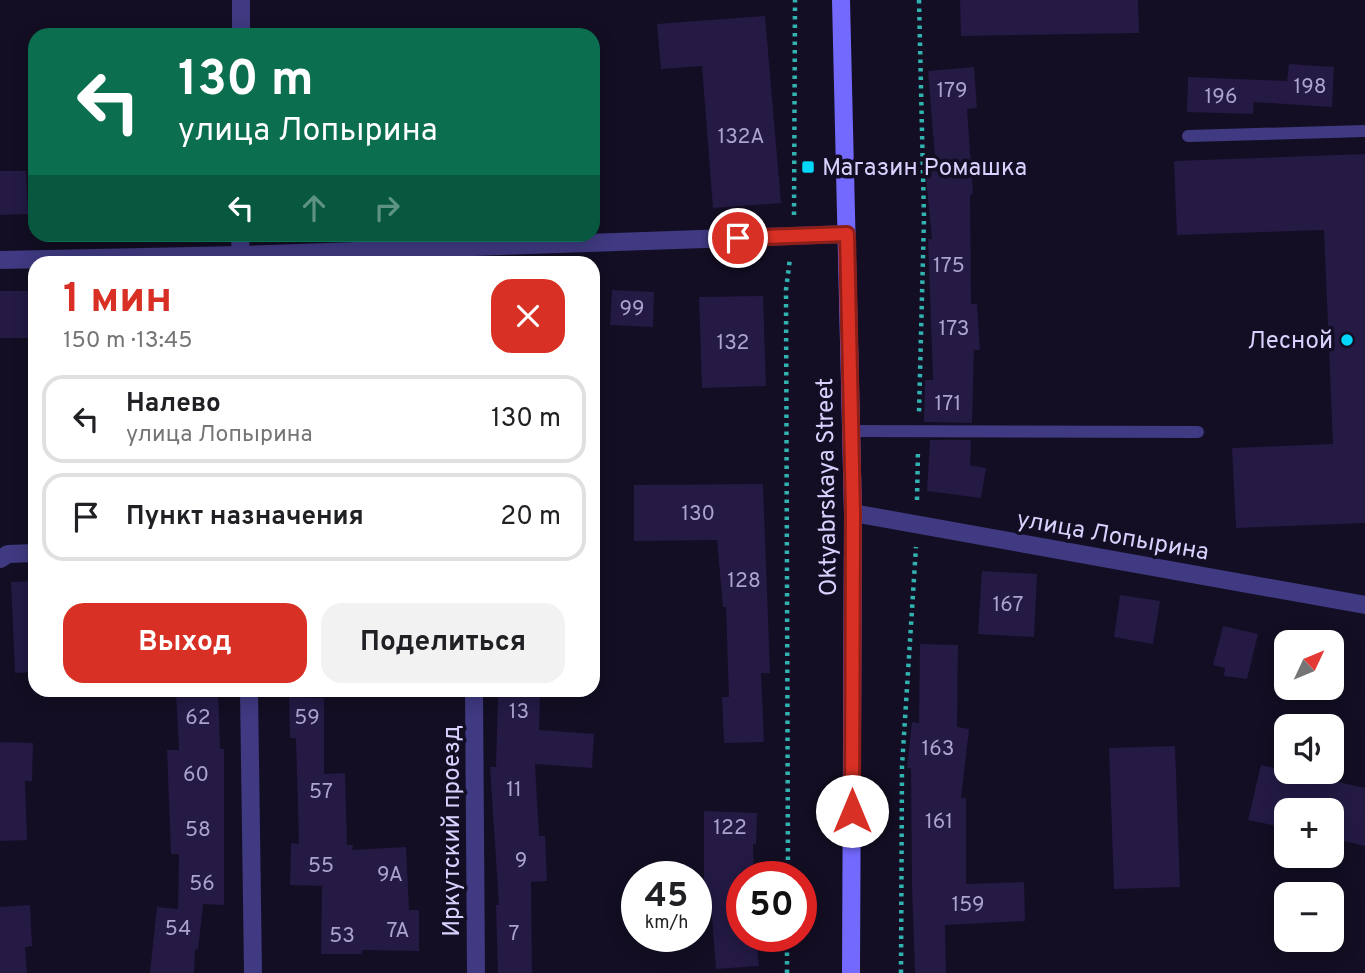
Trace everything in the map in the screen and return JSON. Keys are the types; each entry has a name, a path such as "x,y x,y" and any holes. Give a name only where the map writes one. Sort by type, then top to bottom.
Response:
{"main road":[{"name":"Oktyabrskaya Street","path":"841,0 853,513 851,973"}],"street":[{"path":"240,0 240,28"},
{"path":"313,256 847,234"},
{"path":"0,260 28,260"},
{"name":"улица Лопырина","path":"853,513 1365,605"},
{"path":"0,559 8,554 28,553"},
{"path":"249,697 253,973"},
{"name":"Иркутский проезд","path":"474,697 476,973"}],"lane":[{"path":"1188,136 1365,131"},
{"path":"850,431 1198,432"}],"path":[{"path":"788,861 786,290 793,236 795,0"},
{"path":"901,973 902,766 917,525 924,218 919,0"},
{"path":"787,973 788,952"}],"building":[{"path":"960,0 1138,0 1139,33 961,36"},
{"path":"765,16 781,203 713,208 702,66 661,69 657,24"},
{"path":"1289,64 1334,67 1332,107 1254,102 1253,114 1187,112 1188,77 1287,81"},
{"path":"974,67 977,108 967,109 973,194 970,195 971,304 977,304 980,350 974,350 972,423 924,422 925,380 933,380 928,239 932,239 924,157 935,157 928,71"},
{"name":"Лесной","path":"1365,154 1365,523 1236,528 1232,448 1333,444 1324,230 1177,235 1174,161"},
{"path":"0,171 26,171 28,214 0,215"},
{"path":"612,290 654,292 653,327 610,325"},
{"path":"0,291 28,291 28,338 0,338"},
{"path":"763,296 766,386 702,388 699,297"},
{"path":"930,440 971,440 970,465 986,468 981,498 927,491"},
{"path":"763,484 770,673 761,673 764,742 724,743 722,697 729,697 726,607 723,607 717,540 634,541 634,485"},
{"path":"982,571 1037,574 1034,637 978,634"},
{"path":"28,581 28,672 15,673 11,582"},
{"path":"1120,595 1160,601 1153,644 1114,637"},
{"path":"1223,626 1258,634 1247,679 1224,676 1225,668 1213,665"},
{"path":"920,644 958,645 957,727 969,729 961,798 966,798 966,884 1024,882 1025,921 945,925 946,973 915,973 911,768 907,768 912,722 919,723"},
{"path":"176,697 218,697 220,749 224,749 224,905 203,904 198,950 195,949 194,973 150,973 157,907 178,909 179,854 171,854 167,750 179,750"},
{"path":"289,697 324,698 324,774 345,773 347,845 353,845 352,850 406,847 409,910 419,910 419,951 362,950 362,954 321,954 322,886 290,885 291,843 299,844 296,738 290,738"},
{"path":"498,697 540,697 539,730 594,734 592,768 535,764 539,836 545,836 547,881 531,882 532,973 498,973 496,905 499,905 490,767 496,767"},
{"path":"0,742 33,743 32,781 25,781 27,840 0,841"},
{"path":"1175,746 1180,887 1114,889 1109,748"},
{"path":"1261,765 1274,768 1274,784 1344,783 1365,788 1365,846 1344,841 1344,798 1274,798 1274,825 1248,820"},
{"path":"704,811 757,813 754,861 726,861 726,952 758,952 759,966 716,969 712,861 704,861"},
{"path":"30,905 32,946 25,947 27,973 0,973 0,907"}],"place":[{"name":"Магазин Ромашка","path":"808,167"},
{"name":"Лесной","path":"1347,340"}],"route":[{"path":"738,238 847,234 853,513 852,811"}]}
